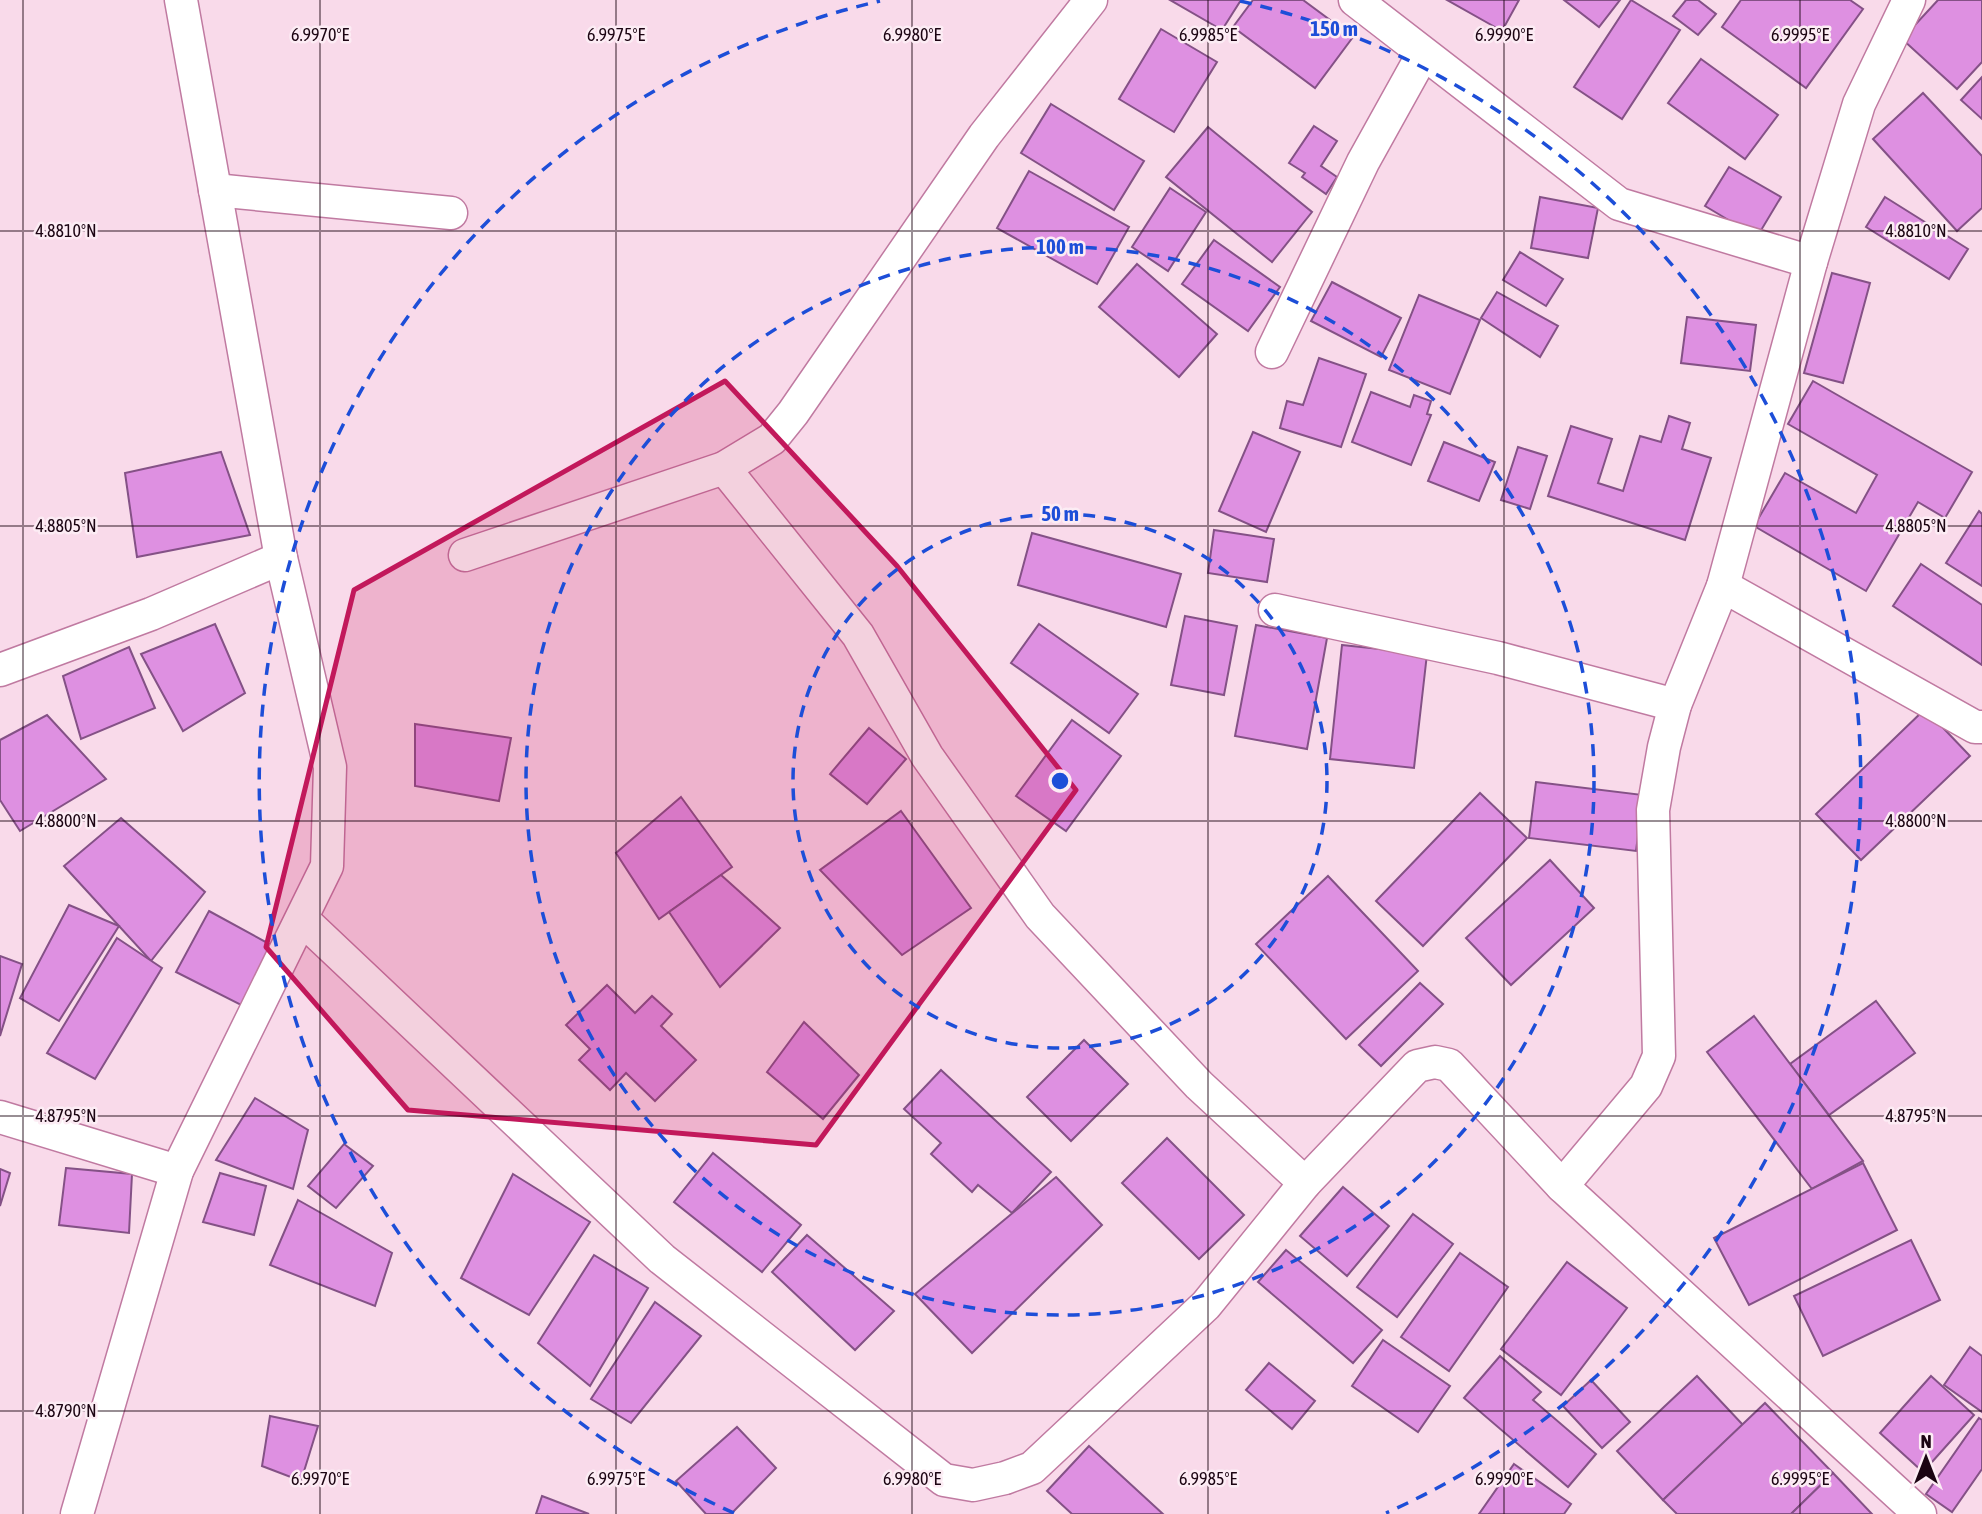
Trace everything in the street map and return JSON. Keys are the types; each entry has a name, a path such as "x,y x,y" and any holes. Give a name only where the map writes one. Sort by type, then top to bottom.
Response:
{"street":[{"path":"78,1514 177,1171 327,866 330,767 281,558 181,0"},
{"path":"465,555 724,468 772,439 984,136 1091,0"},
{"path":"1355,0 1619,204 1811,262"},
{"path":"1562,1186 1646,1086 1659,1056 1653,810 1664,747 1675,705 1723,586 1811,262 1859,104 1909,0"},
{"path":"1272,352 1363,162 1423,54"},
{"path":"215,190 451,213"},
{"path":"724,468 858,635 927,757 1040,916 1199,1085 1305,1183"},
{"path":"0,670 151,614 281,558"},
{"path":"1723,586 1975,727 1982,727"},
{"path":"1275,610 1498,658 1675,705"},
{"path":"302,919 662,1259 944,1480 973,1485 1005,1478 1032,1468 1206,1306 1305,1183 1417,1066 1435,1062 1449,1065 1562,1186 1920,1514"},
{"path":"0,1117 177,1171"}],"highlighted area":[{"path":"725,381 897,566 1076,790 816,1145 408,1110 266,947 354,590"}],"building":[{"path":"1170,0 1241,0 1222,30"},
{"path":"1253,0 1303,0 1353,37 1315,88 1233,27"},
{"path":"1447,0 1519,0 1502,31"},
{"path":"1564,0 1620,0 1599,27"},
{"path":"1631,0 1680,30 1622,119 1574,87"},
{"path":"1686,0 1698,0 1716,14 1698,35 1673,16"},
{"path":"1741,0 1850,0 1863,9 1806,88 1722,27"},
{"path":"1938,0 1982,0 1982,62 1957,89 1902,39"},
{"path":"1161,29 1217,62 1174,132 1119,99"},
{"path":"1701,59 1778,115 1745,159 1668,103"},
{"path":"1982,77 1982,119 1961,100"},
{"path":"1923,93 1982,156 1982,208 1957,231 1873,139"},
{"path":"1051,104 1144,161 1114,210 1021,153"},
{"path":"1314,126 1337,141 1321,166 1337,177 1326,194 1302,177 1305,173 1289,163"},
{"path":"1208,127 1312,212 1272,262 1166,177"},
{"path":"1729,167 1781,197 1757,237 1705,206"},
{"path":"1029,171 1129,227 1097,284 997,228"},
{"path":"1170,188 1206,212 1168,271 1132,247"},
{"path":"1540,197 1598,208 1588,258 1531,248"},
{"path":"1885,197 1968,249 1949,279 1866,227"},
{"path":"1214,240 1280,287 1248,331 1182,284"},
{"path":"1520,252 1563,279 1546,306 1503,280"},
{"path":"1137,264 1217,334 1179,377 1099,307"},
{"path":"1832,273 1870,283 1843,383 1804,373"},
{"path":"1332,282 1401,318 1381,357 1311,321"},
{"path":"1497,292 1558,326 1540,357 1481,318"},
{"path":"1419,295 1480,320 1450,394 1389,370"},
{"path":"1687,317 1756,325 1750,371 1681,363"},
{"path":"1319,358 1366,374 1341,447 1280,428 1287,401 1303,405"},
{"path":"1813,381 1972,472 1945,518 1918,502 1866,591 1754,526 1785,473 1856,513 1877,475 1788,424"},
{"path":"1371,392 1410,407 1414,395 1431,401 1427,414 1431,415 1411,465 1352,442"},
{"path":"1669,416 1690,423 1682,449 1711,458 1685,540 1548,496 1571,426 1612,439 1598,483 1623,491 1640,436 1661,442"},
{"path":"1253,432 1300,452 1266,532 1219,511"},
{"path":"1444,442 1495,462 1479,501 1428,481"},
{"path":"1518,447 1547,456 1530,509 1501,500"},
{"path":"221,452 250,535 137,557 125,473"},
{"path":"1979,511 1982,514 1982,586 1946,563"},
{"path":"1214,530 1274,539 1267,582 1208,573"},
{"path":"1032,533 1181,574 1166,627 1018,585"},
{"path":"1921,564 1982,605 1982,665 1893,606"},
{"path":"1185,616 1237,626 1224,695 1171,685"},
{"path":"215,624 245,693 183,731 141,654"},
{"path":"1039,624 1138,694 1109,733 1011,663"},
{"path":"1256,625 1327,638 1307,749 1235,736"},
{"path":"1342,645 1427,654 1414,768 1330,759"},
{"path":"129,647 155,708 81,739 63,676"},
{"path":"1925,709 1970,756 1861,860 1816,814"},
{"path":"47,715 106,779 20,831 0,800 0,740"},
{"path":"1072,720 1121,756 1066,831 1016,796"},
{"path":"415,724 511,738 499,801 415,786"},
{"path":"869,728 906,759 867,804 830,774"},
{"path":"1536,782 1643,795 1636,851 1529,838"},
{"path":"1480,793 1527,838 1423,946 1376,901"},
{"path":"681,797 732,867 659,919 616,853"},
{"path":"901,811 971,908 902,955 820,870"},
{"path":"121,818 205,892 151,961 64,866"},
{"path":"1550,860 1594,908 1511,985 1466,938"},
{"path":"721,875 780,928 720,987 669,912"},
{"path":"1328,876 1418,971 1346,1039 1256,944"},
{"path":"69,905 119,926 59,1021 20,998"},
{"path":"209,911 273,946 245,1007 176,972"},
{"path":"117,938 162,968 95,1079 47,1053"},
{"path":"0,956 22,964 0,1036"},
{"path":"1420,983 1443,1004 1381,1066 1359,1045"},
{"path":"607,985 635,1013 652,996 672,1014 661,1026 696,1060 655,1101 626,1073 610,1090 579,1060 590,1049 566,1025"},
{"path":"1876,1001 1915,1053 1829,1115 1790,1064"},
{"path":"1754,1016 1863,1161 1812,1189 1707,1052"},
{"path":"804,1022 859,1075 823,1119 767,1072"},
{"path":"1084,1040 1128,1084 1071,1141 1027,1097"},
{"path":"941,1070 1051,1172 1012,1213 978,1185 972,1192 931,1154 941,1143 904,1109"},
{"path":"255,1098 308,1130 293,1189 216,1160"},
{"path":"1167,1138 1244,1215 1199,1259 1122,1183"},
{"path":"344,1144 373,1166 336,1208 308,1186"},
{"path":"713,1153 801,1225 762,1272 674,1202"},
{"path":"1863,1163 1897,1230 1749,1305 1714,1238"},
{"path":"66,1168 132,1174 129,1233 59,1225"},
{"path":"0,1169 10,1173 0,1206"},
{"path":"220,1173 266,1186 254,1235 203,1222"},
{"path":"513,1174 590,1222 529,1315 461,1278"},
{"path":"1056,1177 1102,1225 972,1353 915,1294"},
{"path":"1343,1187 1389,1226 1347,1276 1300,1236"},
{"path":"298,1200 392,1253 375,1306 270,1265"},
{"path":"1413,1214 1453,1244 1397,1317 1357,1287"},
{"path":"807,1235 894,1311 855,1350 772,1272"},
{"path":"1911,1240 1940,1300 1823,1356 1794,1296"},
{"path":"1286,1250 1382,1330 1353,1363 1258,1282"},
{"path":"1460,1253 1508,1287 1449,1371 1401,1337"},
{"path":"594,1255 648,1288 590,1386 538,1343"},
{"path":"1567,1262 1627,1308 1561,1395 1501,1349"},
{"path":"655,1302 701,1336 631,1423 591,1399"},
{"path":"1383,1340 1450,1386 1418,1432 1352,1386"},
{"path":"1970,1347 1982,1356 1982,1412 1944,1385"},
{"path":"1500,1356 1541,1392 1533,1400 1596,1454 1568,1487 1464,1398"},
{"path":"1269,1363 1315,1401 1292,1429 1246,1390"},
{"path":"1697,1376 1743,1425 1663,1500 1617,1451"},
{"path":"1931,1376 1974,1415 1923,1472 1880,1433"},
{"path":"1591,1380 1630,1422 1602,1448 1563,1406"},
{"path":"1765,1403 1833,1473 1791,1514 1677,1514 1663,1500"},
{"path":"270,1416 318,1426 301,1481 262,1466"},
{"path":"1979,1418 1982,1420 1982,1469 1952,1512 1926,1494"},
{"path":"737,1427 776,1468 731,1514 706,1514 676,1481"},
{"path":"1089,1446 1163,1514 1072,1514 1047,1491"},
{"path":"1514,1464 1571,1504 1564,1514 1479,1514"},
{"path":"1833,1473 1872,1514 1791,1514"},
{"path":"542,1496 589,1514 536,1514"}]}
